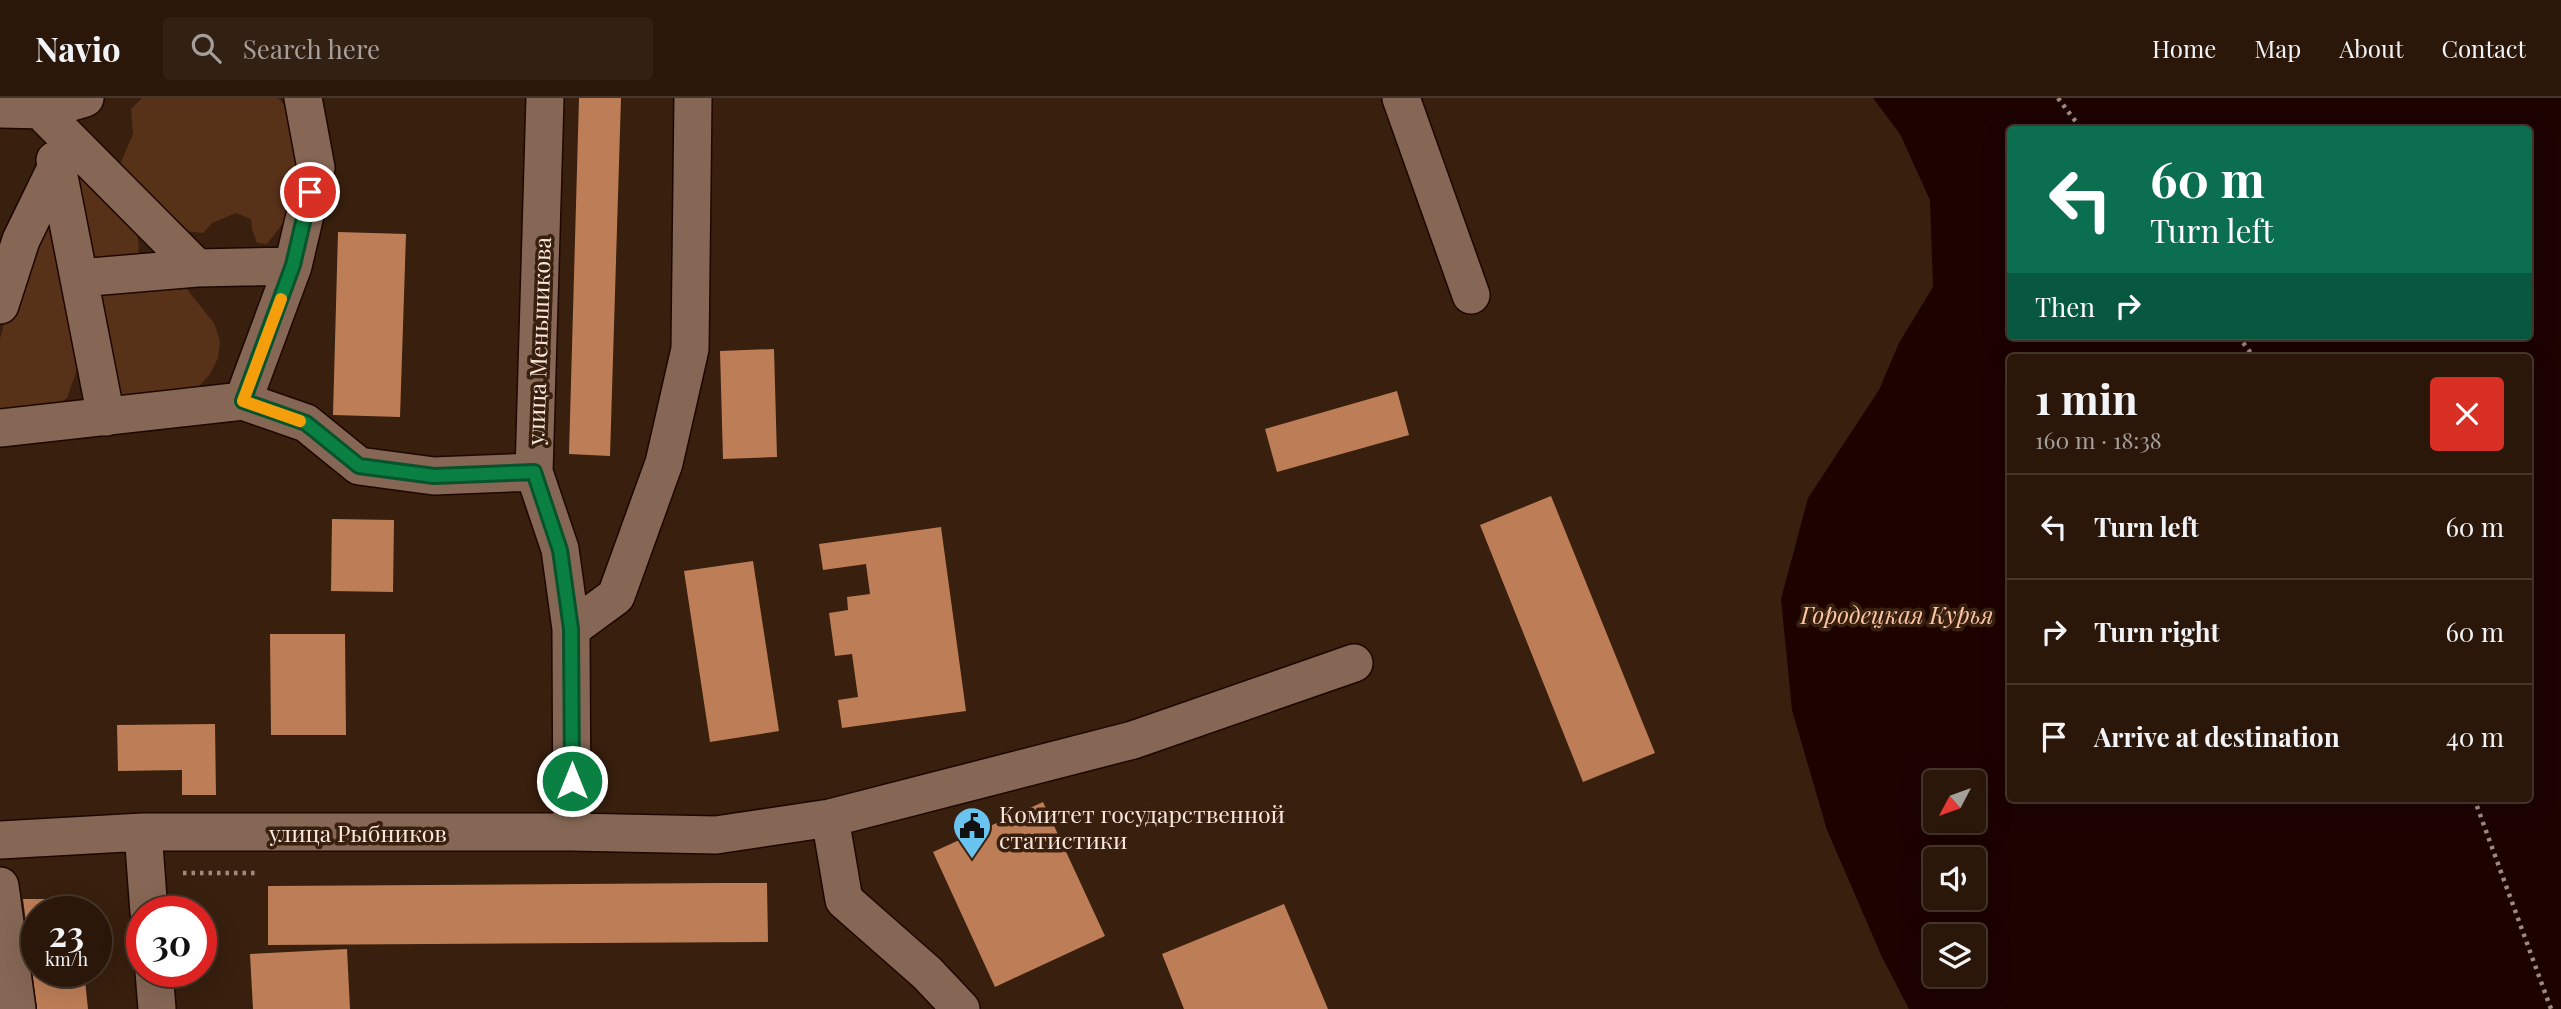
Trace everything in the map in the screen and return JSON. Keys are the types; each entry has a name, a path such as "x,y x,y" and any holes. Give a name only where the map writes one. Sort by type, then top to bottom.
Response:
{"street":[{"path":"0,109 46,114 85,98"},
{"path":"243,401 293,265 316,168 303,98"},
{"name":"улица Меньшикова","path":"545,98 534,472 560,550 571,629 572,832"},
{"path":"571,629 616,596 667,450 690,349 693,98"},
{"path":"1401,98 1471,295"},
{"path":"46,114 106,416"},
{"path":"46,114 197,268"},
{"path":"0,305 21,240 57,166"},
{"path":"79,278 197,268 293,265"},
{"path":"0,428 243,401 306,423 359,466 434,476 534,472"},
{"name":"улица Рыбников","path":"0,840 143,832 572,832 716,835 830,818 1133,740 1354,663"},
{"path":"830,818 844,900 927,973 961,1009"},
{"path":"143,832 148,896"},
{"path":"0,886 17,1009"},
{"path":"155,987 157,1009"}],"path":[{"path":"2058,98 2079,126"},
{"path":"2475,802 2551,1009"}],"shaded area":[{"path":"142,98 278,98 298,120 306,145 290,214 267,244 257,243 251,219 236,213 212,223 203,233 184,231 126,178 121,162 133,134 131,109"},
{"path":"81,178 122,209 135,230 138,253 101,261 90,258 73,181"},
{"path":"45,217 72,313 80,361 67,398 38,416 0,416 0,339 12,292"},
{"path":"178,278 214,323 220,341 218,358 210,374 195,391 114,404 97,296 104,288"}],"water":[{"name":"Городецкая Курья","path":"1873,98 2561,98 2561,1009 1909,1009 1882,957 1827,830 1792,710 1781,599 1808,498 1879,390 1899,343 1933,287 1930,200 1900,134"}],"building":[{"path":"579,98 621,98 610,456 569,454"},
{"path":"338,232 406,234 400,417 333,415"},
{"path":"774,349 777,457 723,459 720,351"},
{"path":"1397,391 1409,435 1277,472 1265,429"},
{"path":"1551,496 1655,753 1583,782 1480,525"},
{"path":"332,519 394,520 393,592 331,591"},
{"path":"941,527 966,711 842,728 838,700 858,697 852,654 835,656 829,613 848,610 847,597 870,594 866,564 823,570 819,544"},
{"path":"753,561 779,731 710,742 684,571"},
{"path":"270,634 345,634 346,735 271,735"},
{"path":"215,724 216,795 182,795 182,770 118,771 117,725"},
{"path":"1043,802 1105,936 995,987 933,852"},
{"path":"767,883 768,942 268,945 268,886"},
{"path":"1284,904 1328,1009 1184,1009 1162,954"},
{"path":"347,949 350,1009 253,1009 250,954"},
{"path":"34,987 86,987 88,1009 37,1009"}],"slow traffic":[{"path":"281,299 243,401 300,421"}],"place":[{"name":"Комитет государственной статистики","path":"972,860"}],"route":[{"path":"310,192 293,265 243,401 306,423 359,466 434,476 534,472 560,550 571,629 572,781"}]}
